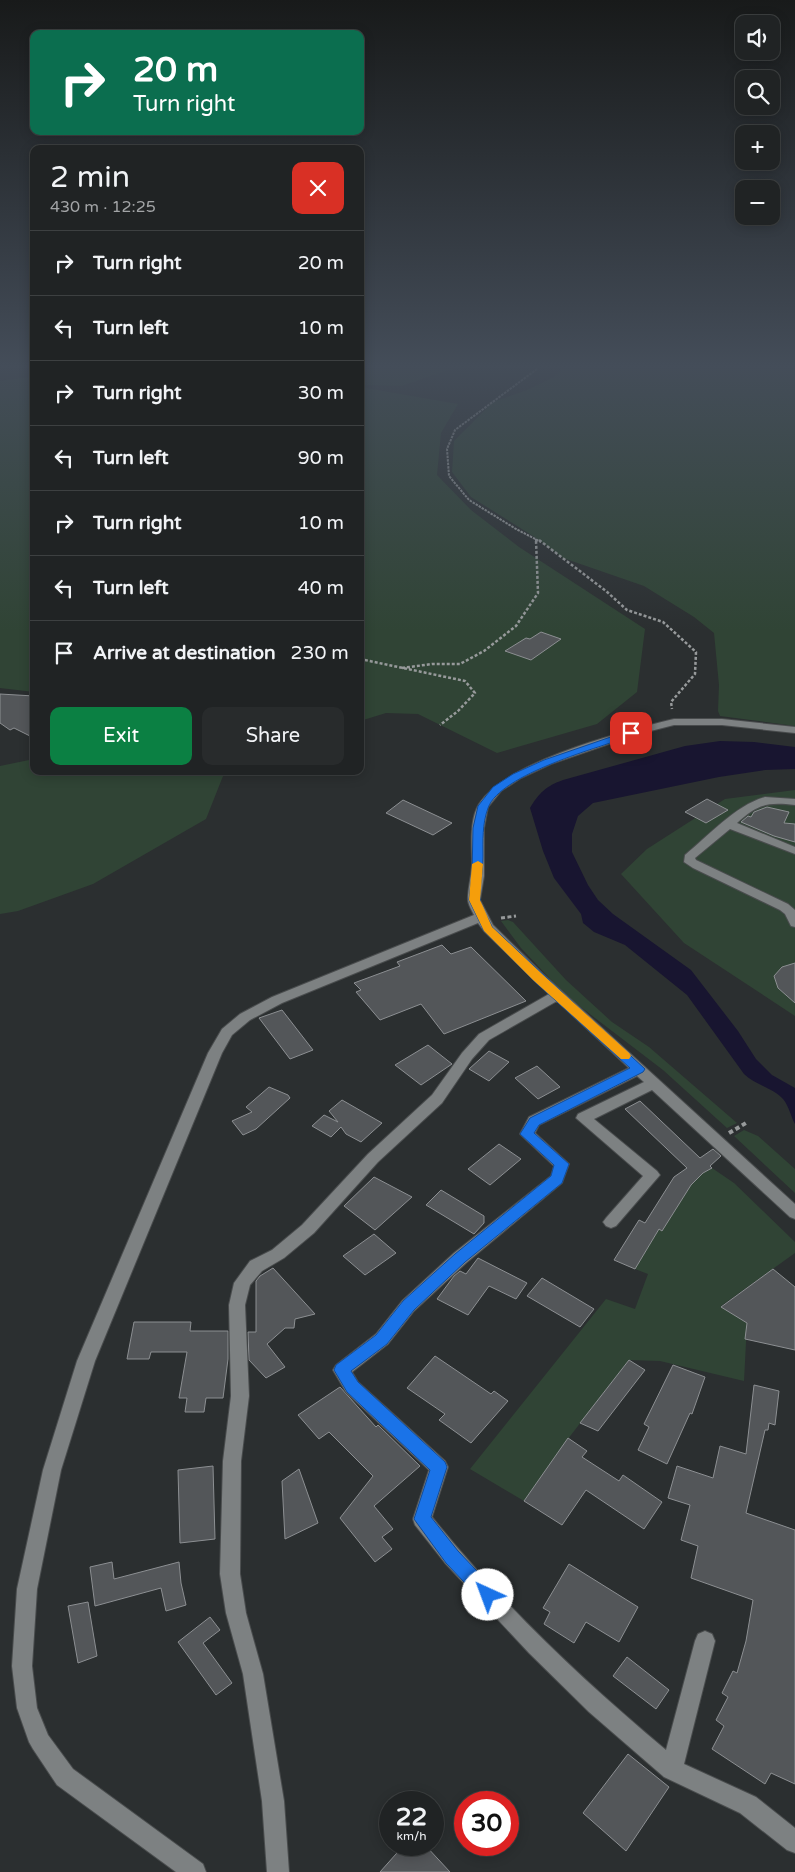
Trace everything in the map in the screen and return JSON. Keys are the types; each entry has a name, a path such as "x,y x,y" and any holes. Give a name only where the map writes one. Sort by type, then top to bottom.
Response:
{"street":[{"path":"795,730 722,722 674,722 631,733 547,762 517,776 497,789 483,806 478,828 478,876 474,900 488,928 795,1213"},
{"path":"795,802 778,800 758,801 751,804 688,857 690,862 784,907 790,912 795,923"},
{"path":"729,824 795,851"},
{"path":"195,1872 65,1777 40,1742 27,1708 22,1666 27,1589 52,1470 86,1361 215,1053 226,1032 245,1017 277,1000 481,917"},
{"path":"278,1872 273,1801 253,1674 236,1613 230,1574 232,1461 240,1396 236,1305 242,1283 256,1266 278,1254 308,1229 373,1158 438,1099 466,1056 484,1038 558,995"},
{"path":"639,1069 534,1121 527,1134 562,1164 557,1179 460,1258 408,1306 382,1339 342,1370 352,1387 439,1467 422,1519 452,1557 536,1646 596,1704 672,1768 748,1805 795,1842"},
{"path":"610,1222 652,1175 583,1118 654,1083"},
{"path":"672,1768 705,1641"}],"path":[{"path":"448,456 449,476 469,500 516,529 536,538 606,591 627,610 663,622 696,652 694,674 671,702 674,722"},
{"path":"402,668 432,664 460,664 484,651 516,626 538,593 536,538"},
{"path":"364,660 465,681 475,693 458,711 440,725"}],"green space":[{"path":"0,456 30,456 30,692 0,688"},
{"path":"364,456 439,456 437,475 471,510 519,547 645,629 637,692 597,724 497,753 418,714 386,713 364,720"},
{"path":"453,456 795,456 795,726 720,716 718,711 719,685 714,633 694,617 644,586 563,558 536,538 471,497 452,472"},
{"path":"30,760 30,775 223,775 206,819 93,884 18,911 0,914 0,766"},
{"path":"795,790 795,1016 684,943 621,874 647,849 725,799"},
{"path":"508,920 513,922 566,980 612,1022 649,1047 737,1123 727,1128 663,1070 578,1005 521,948 501,921"},
{"path":"744,1130 758,1136 795,1169 795,1193 734,1136"},
{"path":"712,1168 734,1183 795,1242 795,1253 721,1306 747,1323 744,1381 660,1361 629,1360 571,1435 524,1501 470,1469 606,1299 635,1309 648,1274 635,1269 659,1229 662,1231 696,1177"}],"shaded area":[{"path":"720,741 754,742 795,747 795,769 765,770 719,777 593,803 578,816 572,834 572,852 588,885 598,900 613,914 691,970 738,1031 756,1059 772,1075 795,1088 795,1124 787,1105 779,1095 744,1074 687,995 625,945 594,932 583,923 581,914 554,878 543,851 530,808 544,791 563,780 685,746"}],"building":[{"path":"541,632 561,639 531,660 505,651 526,638 530,639"},
{"path":"0,694 30,696 30,736 14,728 10,730 0,723"},
{"path":"707,799 728,810 706,823 685,812"},
{"path":"403,800 452,823 433,835 386,813"},
{"path":"767,807 789,812 784,823 795,824 795,842 774,836 741,822 748,816 751,817 754,812"},
{"path":"442,945 451,954 471,947 526,1001 444,1034 421,1004 380,1020 356,992 361,990 354,983 400,966 397,962"},
{"path":"795,963 795,1003 778,988 774,976 782,967"},
{"path":"282,1010 313,1050 290,1059 259,1018"},
{"path":"428,1045 452,1064 421,1085 395,1065"},
{"path":"489,1051 509,1062 489,1081 469,1069"},
{"path":"537,1066 560,1087 538,1099 515,1078"},
{"path":"269,1087 288,1095 290,1098 256,1129 243,1135 232,1121 252,1112 246,1107"},
{"path":"342,1100 382,1123 361,1142 346,1134 341,1127 331,1137 312,1126 324,1115 338,1122 329,1111"},
{"path":"640,1101 700,1158 713,1149 721,1156 710,1166 712,1168 703,1173 691,1185 662,1231 659,1229 635,1269 614,1260 639,1220 645,1223 674,1177 687,1168 625,1109"},
{"path":"499,1144 521,1159 490,1185 468,1169"},
{"path":"374,1177 412,1197 375,1230 344,1206"},
{"path":"441,1190 484,1216 484,1223 474,1234 426,1205"},
{"path":"374,1234 396,1253 365,1275 343,1256"},
{"path":"478,1258 527,1283 516,1299 489,1286 468,1315 437,1299 454,1276 460,1271 466,1274"},
{"path":"273,1268 315,1314 295,1319 294,1328 285,1328 267,1344 285,1367 266,1378 249,1360 248,1332 256,1332 256,1281 260,1276"},
{"path":"773,1269 795,1287 795,1350 745,1339 747,1323 721,1307"},
{"path":"542,1278 594,1309 580,1327 527,1296"},
{"path":"134,1322 191,1322 190,1331 228,1331 228,1359 223,1398 206,1398 204,1412 185,1412 187,1398 179,1398 187,1352 151,1352 149,1359 127,1359"},
{"path":"435,1356 491,1394 494,1391 508,1401 471,1443 439,1420 445,1414 407,1388"},
{"path":"629,1360 645,1370 598,1431 580,1423"},
{"path":"673,1365 705,1377 692,1414 690,1413 667,1464 638,1450 649,1427 644,1424"},
{"path":"754,1385 779,1391 775,1425 769,1423 768,1430 765,1430 746,1513 795,1530 795,1784 771,1773 765,1784 712,1749 724,1726 716,1720 728,1697 722,1693 733,1671 737,1673 746,1641 753,1600 691,1578 698,1546 681,1540 690,1505 668,1498 677,1466 713,1478 720,1446 746,1454"},
{"path":"340,1387 376,1427 378,1425 420,1466 374,1506 393,1529 382,1537 392,1549 375,1562 340,1518 373,1476 329,1432 319,1439 298,1415"},
{"path":"568,1438 587,1451 582,1457 619,1481 623,1475 662,1502 644,1529 586,1490 562,1525 524,1501"},
{"path":"213,1466 215,1539 180,1543 178,1470"},
{"path":"299,1469 318,1523 285,1539 282,1481"},
{"path":"112,1562 114,1579 179,1562 186,1605 166,1611 161,1588 95,1606 90,1567"},
{"path":"569,1564 638,1607 619,1642 586,1622 574,1643 544,1624 550,1612 543,1608"},
{"path":"88,1602 97,1656 78,1663 68,1606"},
{"path":"210,1617 220,1630 203,1643 232,1683 216,1695 178,1642"},
{"path":"627,1657 669,1690 656,1709 613,1676"},
{"path":"628,1754 669,1787 626,1851 583,1813"},
{"path":"394,1856 435,1856 450,1872 380,1872"}],"slow traffic":[{"path":"478,864 474,900 488,928 538,977 625,1056"}],"route":[{"path":"488,1595 452,1557 422,1519 439,1467 352,1387 342,1370 382,1339 408,1306 460,1258 557,1179 562,1164 527,1134 534,1121 639,1069 538,977 488,928 474,900 478,876 478,828 483,806 497,789 517,776 547,762 631,733"}]}
